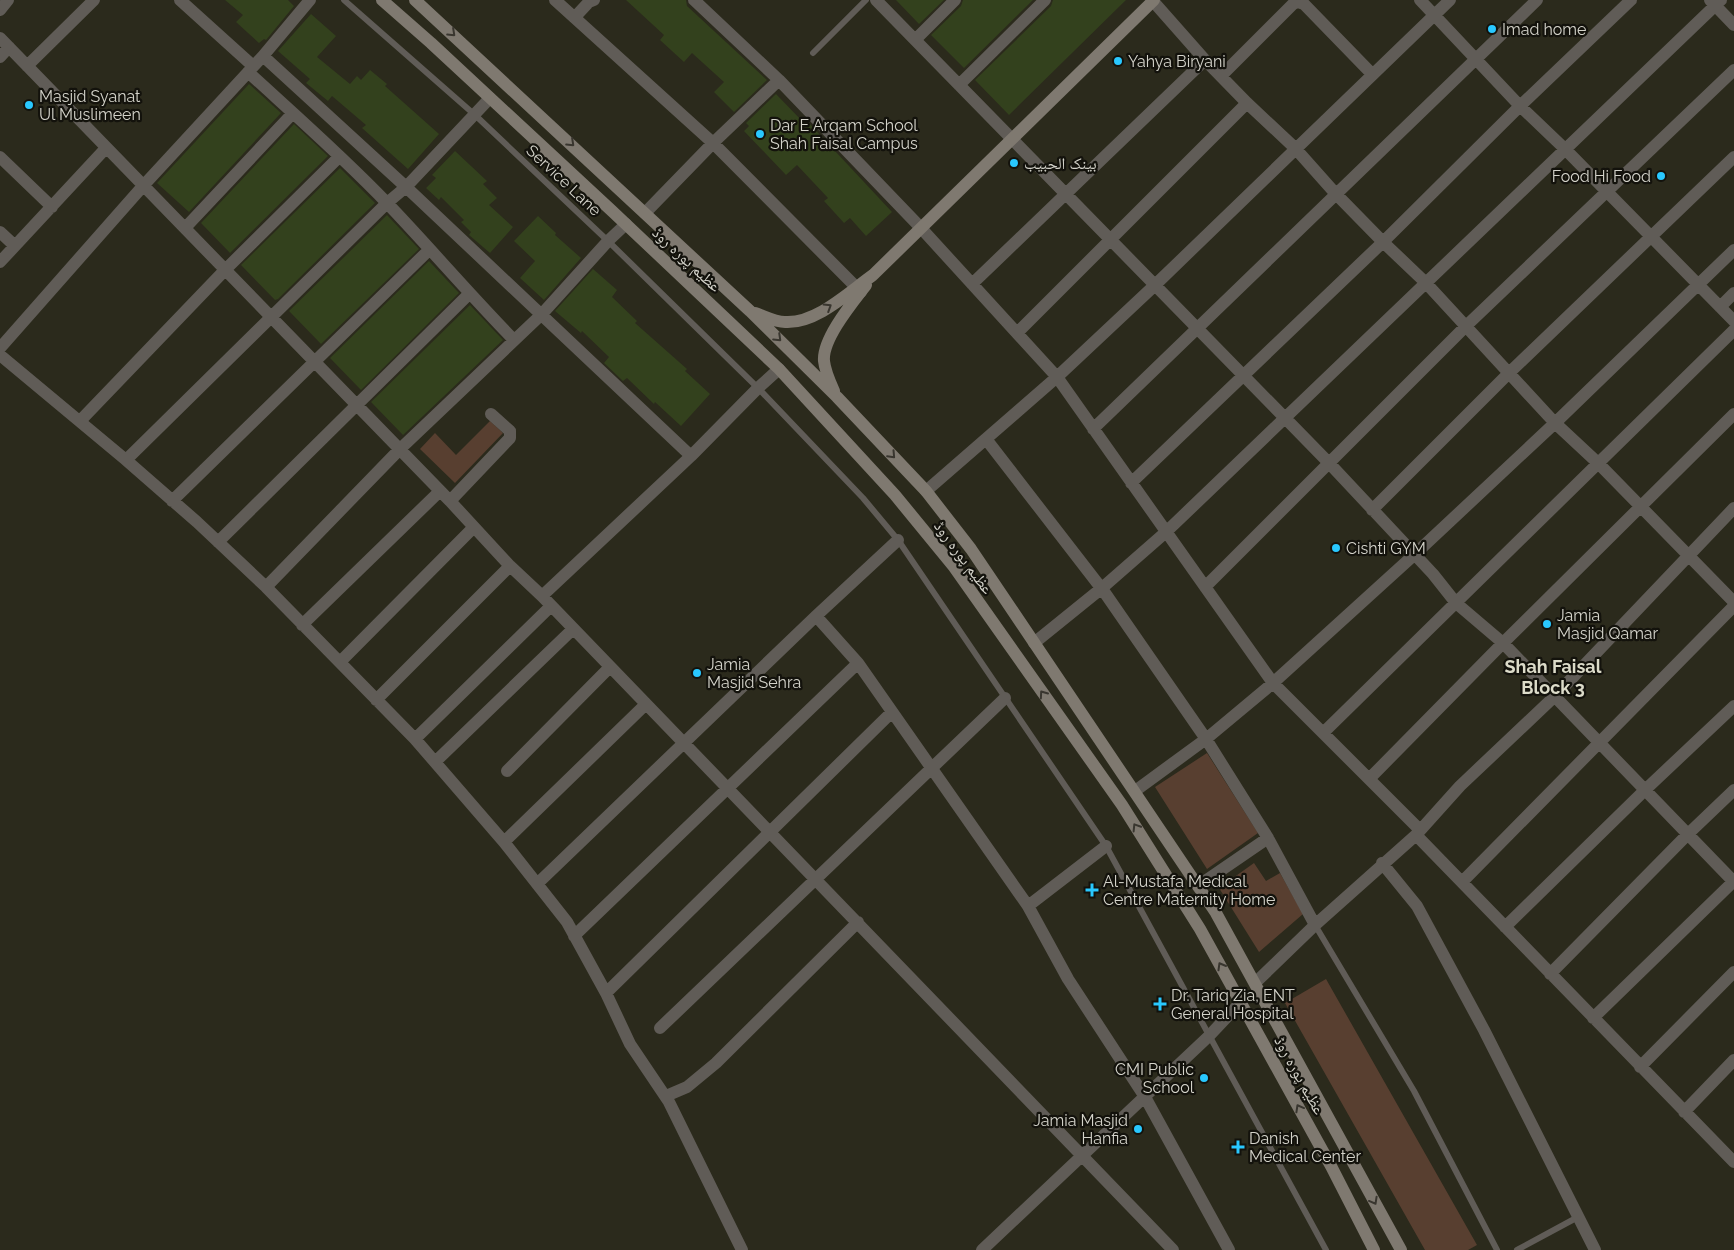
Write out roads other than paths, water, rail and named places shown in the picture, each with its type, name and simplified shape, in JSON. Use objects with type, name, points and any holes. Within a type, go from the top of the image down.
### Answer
[{"type":"main road","name":"عظیم پورہ روڈ","points":[[382,0],[626,224],[779,369],[895,495],[954,567],[1122,805],[1200,929],[1331,1166],[1374,1250]]},
{"type":"main road","name":"عظیم پورہ روڈ","points":[[415,0],[750,311],[837,397],[926,491],[971,549],[1216,912],[1401,1250]]},
{"type":"main road","points":[[837,397],[824,360],[826,346],[859,289],[1153,0]]},
{"type":"main road","points":[[612,211],[627,196]]},
{"type":"main road","points":[[750,311],[783,322],[802,322],[859,289]]},
{"type":"main road","points":[[1331,1166],[1351,1158]]},
{"type":"street","points":[[0,10],[8,0]]},
{"type":"street","points":[[27,66],[94,0]]},
{"type":"street","points":[[180,0],[387,203],[514,340]]},
{"type":"street","points":[[0,348],[263,56],[310,0]]},
{"type":"street","points":[[555,0],[713,143],[859,289]]},
{"type":"street","points":[[574,17],[589,2],[594,0]]},
{"type":"street","points":[[694,0],[779,80],[921,228],[1057,377],[1273,683],[1369,779],[1462,882],[1550,974],[1684,1112],[1733,1159]]},
{"type":"street","points":[[876,0],[1329,464],[1415,554],[1456,603],[1503,643],[1734,881],[1593,1018]]},
{"type":"street","points":[[915,40],[955,0]]},
{"type":"street","points":[[959,85],[1045,0]]},
{"type":"street","points":[[1153,0],[1205,60],[1246,103],[1295,148],[1382,242],[1426,283],[1555,422],[1732,598],[1599,743],[1462,882]]},
{"type":"street","points":[[1420,0],[1477,58],[1520,106],[1565,149],[1734,322]]},
{"type":"street","points":[[926,491],[1057,377],[1450,0]]},
{"type":"street","points":[[1093,428],[1537,0]]},
{"type":"street","points":[[1131,482],[1631,0]]},
{"type":"street","points":[[1221,76],[1293,4],[1298,2],[1304,4],[1372,74]]},
{"type":"street","points":[[1034,643],[1102,588],[1166,532],[1565,149],[1715,2],[1734,25]]},
{"type":"street","points":[[4,42],[450,501],[510,566],[542,596],[726,788],[858,922],[1173,1250]]},
{"type":"street","points":[[0,57],[4,42]]},
{"type":"street","points":[[263,56],[542,314],[691,456]]},
{"type":"street","points":[[972,284],[1205,60]]},
{"type":"street","points":[[1205,587],[1465,327],[1734,70]]},
{"type":"street","points":[[645,212],[779,80]]},
{"type":"street","points":[[126,460],[270,316],[406,187],[490,98]]},
{"type":"street","points":[[1017,333],[1246,103]]},
{"type":"street","points":[[184,228],[294,113]]},
{"type":"street","points":[[0,262],[106,148]]},
{"type":"street","points":[[80,420],[225,270],[339,156]]},
{"type":"street","points":[[0,157],[52,207]]},
{"type":"street","points":[[1372,510],[1510,372],[1734,157]]},
{"type":"street","points":[[266,587],[399,450],[542,314],[608,241],[626,224]]},
{"type":"street","points":[[0,232],[15,246]]},
{"type":"street","points":[[172,500],[429,250]]},
{"type":"street","points":[[1135,791],[1206,738],[1273,683],[1415,554],[1734,250]]},
{"type":"street","points":[[1720,307],[1734,293]]},
{"type":"street","points":[[218,542],[470,294]]},
{"type":"street","points":[[1323,733],[1734,330]]},
{"type":"street","points":[[0,355],[80,420],[172,500],[266,587],[415,739],[504,842],[567,922],[606,993],[630,1044],[666,1096],[742,1250]]},
{"type":"street","points":[[542,596],[691,456],[779,369]]},
{"type":"street","points":[[450,501],[510,438],[510,431],[491,414]]},
{"type":"street","points":[[1369,779],[1734,414]]},
{"type":"street","points":[[986,439],[1102,588],[1206,738],[1268,838],[1315,925]]},
{"type":"street","points":[[302,624],[440,491]]},
{"type":"street","points":[[1255,983],[1315,925],[1418,832],[1460,786],[1554,697],[1734,508]]},
{"type":"street","points":[[340,662],[474,527]]},
{"type":"street","points":[[537,884],[816,616],[898,540]]},
{"type":"street","points":[[376,700],[510,566]]},
{"type":"street","points":[[415,739],[551,606]]},
{"type":"street","points":[[816,616],[858,663],[1028,906],[1068,979],[1145,1097],[1229,1250]]},
{"type":"street","points":[[435,762],[573,629]]},
{"type":"street","points":[[574,936],[858,663]]},
{"type":"street","points":[[507,771],[610,667]]},
{"type":"street","points":[[660,1028],[1006,698]]},
{"type":"street","points":[[504,842],[646,704]]},
{"type":"street","points":[[1505,927],[1734,706]]},
{"type":"street","points":[[606,993],[892,712]]},
{"type":"street","points":[[1550,974],[1734,790]]},
{"type":"street","points":[[1198,886],[1268,838]]},
{"type":"street","points":[[1028,906],[1106,846]]},
{"type":"street","points":[[1382,863],[1417,906],[1484,1030],[1595,1250]]},
{"type":"street","points":[[666,1096],[687,1087],[716,1063],[858,922]]},
{"type":"street","points":[[1640,1067],[1734,972]]},
{"type":"street","points":[[982,1250],[1084,1156],[1209,1036],[1241,1002]]},
{"type":"street","points":[[1684,1112],[1734,1060]]},
{"type":"lane","name":"Service Lane","points":[[344,0],[475,115],[608,241],[758,388],[864,498],[898,540],[1106,846],[1326,1250]]},
{"type":"lane","points":[[813,53],[866,0]]},
{"type":"lane","points":[[1315,925],[1414,1091],[1497,1250]]},
{"type":"lane","points":[[1517,1250],[1578,1217]]},
{"type":"place","name":"Imad home","points":[[1492,29]]},
{"type":"place","name":"Yahya Biryani","points":[[1118,61]]},
{"type":"place","name":"Masjid Syanat Ul Muslimeen","points":[[29,105]]},
{"type":"place","name":"Dar E Arqam School Shah Faisal Campus","points":[[760,134]]},
{"type":"place","name":"بينک الحبيب","points":[[1014,163]]},
{"type":"place","name":"Food Hi Food","points":[[1661,176]]},
{"type":"place","name":"Cishti GYM","points":[[1336,548]]},
{"type":"place","name":"Jamia Masjid Qamar","points":[[1547,624]]},
{"type":"place","name":"Jamia Masjid Sehra","points":[[697,673]]},
{"type":"place","name":"Al-Mustafa Medical Centre Maternity Home","points":[[1092,890]]},
{"type":"place","name":"Dr. Tariq Zia, ENT General Hospital","points":[[1160,1004]]},
{"type":"place","name":"CMI Public School","points":[[1204,1078]]},
{"type":"place","name":"Jamia Masjid Hanfia","points":[[1138,1129]]},
{"type":"place","name":"Danish Medical Center","points":[[1238,1147]]},
{"type":"district","name":"Shah Faisal Block 3","points":[[1553,678]]}]
